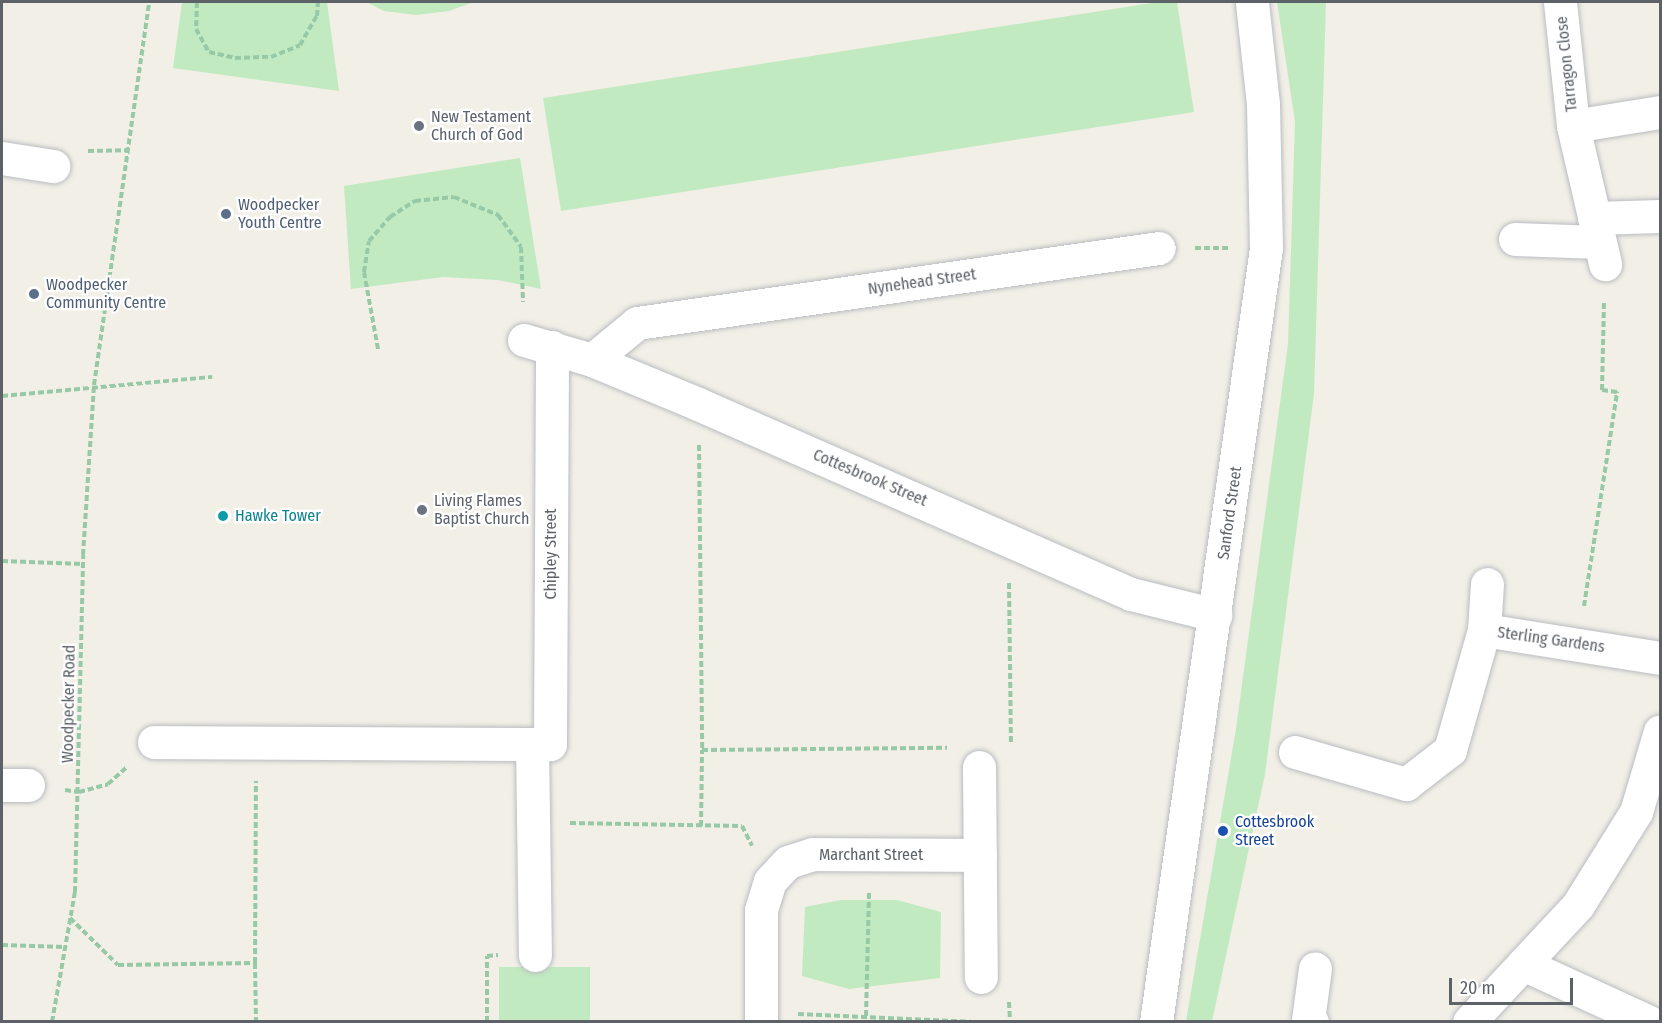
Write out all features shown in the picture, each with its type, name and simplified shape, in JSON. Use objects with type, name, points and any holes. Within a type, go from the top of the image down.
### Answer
[{"type":"street","name":"Sanford Street","points":[[1156,1022],[1266,248],[1263,104],[1252,2]]},
{"type":"street","name":"Tarragon Close","points":[[1560,2],[1573,126],[1599,241]]},
{"type":"street","name":"Tarragon Close","points":[[1573,126],[1660,112]]},
{"type":"street","points":[[2,158],[53,166]]},
{"type":"street","points":[[1515,239],[1599,241],[1660,216]]},
{"type":"street","name":"Nynehead Street","points":[[592,360],[637,323],[1159,248]]},
{"type":"street","name":"Cottesbrook Street","points":[[538,343],[592,360],[698,404],[1009,537],[1131,594],[1215,615]]},
{"type":"street","name":"Chipley Street","points":[[532,744],[550,744],[538,343]]},
{"type":"street","points":[[1485,630],[1487,584]]},
{"type":"street","name":"Sterling Gardens","points":[[1296,752],[1406,784],[1450,750],[1485,630],[1578,643],[1660,658]]},
{"type":"street","points":[[1468,1022],[1578,904],[1636,812],[1660,731]]},
{"type":"street","points":[[154,742],[532,744],[535,955]]},
{"type":"street","points":[[978,754],[981,977]]},
{"type":"street","name":"Marchant Street","points":[[761,1017],[761,910],[770,881],[788,862],[801,856],[980,855]]},
{"type":"street","points":[[1523,964],[1649,1022]]},
{"type":"street","points":[[1309,1021],[1315,968]]},
{"type":"path","name":"Woodpecker Road","points":[[52,1022],[75,892],[83,564],[94,385],[149,2]]},
{"type":"path","points":[[197,2],[196,29],[208,52],[235,58],[270,57],[300,45],[317,16],[318,2]]},
{"type":"path","points":[[378,350],[364,272],[369,241],[390,217],[415,201],[454,196],[498,215],[521,247],[538,343]]},
{"type":"path","points":[[1578,643],[1617,392],[1602,390],[1599,241]]},
{"type":"path","points":[[1159,248],[1266,248]]},
{"type":"path","points":[[2,396],[94,385],[212,377]]},
{"type":"path","points":[[698,404],[701,826]]},
{"type":"path","points":[[702,750],[978,754],[1011,747],[1009,537]]},
{"type":"path","points":[[2,561],[83,564]]},
{"type":"path","points":[[79,792],[108,784],[154,742]]},
{"type":"path","points":[[256,743],[256,1022]]},
{"type":"path","points":[[533,823],[742,826],[770,881]]},
{"type":"path","points":[[866,1016],[869,854]]},
{"type":"path","points":[[70,918],[118,965],[255,963]]},
{"type":"path","points":[[2,945],[64,947]]},
{"type":"path","points":[[487,1022],[487,956],[535,955]]},
{"type":"path","points":[[761,1017],[866,1016],[971,1022]]},
{"type":"green space","points":[[182,2],[327,2],[339,91],[173,68]]},
{"type":"green space","points":[[366,2],[474,2],[449,11],[416,15],[384,11]]},
{"type":"green space","points":[[1158,2],[1177,2],[1194,112],[561,211],[543,98]]},
{"type":"green space","points":[[1277,2],[1326,2],[1314,394],[1265,774],[1212,1021],[1186,1021],[1236,729],[1288,344],[1295,122]]},
{"type":"green space","points":[[520,158],[541,289],[498,280],[443,277],[351,289],[344,186]]},
{"type":"green space","points":[[841,900],[897,900],[941,912],[940,978],[849,989],[802,976],[805,907]]},
{"type":"green space","points":[[499,967],[590,967],[590,1021],[499,1021]]},
{"type":"place","name":"New Testament Church of God","points":[[419,126]]},
{"type":"place","name":"Woodpecker Youth Centre","points":[[226,214]]},
{"type":"place","name":"Woodpecker Community Centre","points":[[34,294]]},
{"type":"place","name":"Living Flames Baptist Church","points":[[422,510]]},
{"type":"place","name":"Hawke Tower","points":[[223,516]]},
{"type":"place","name":"Cottesbrook Street","points":[[1223,831]]}]
